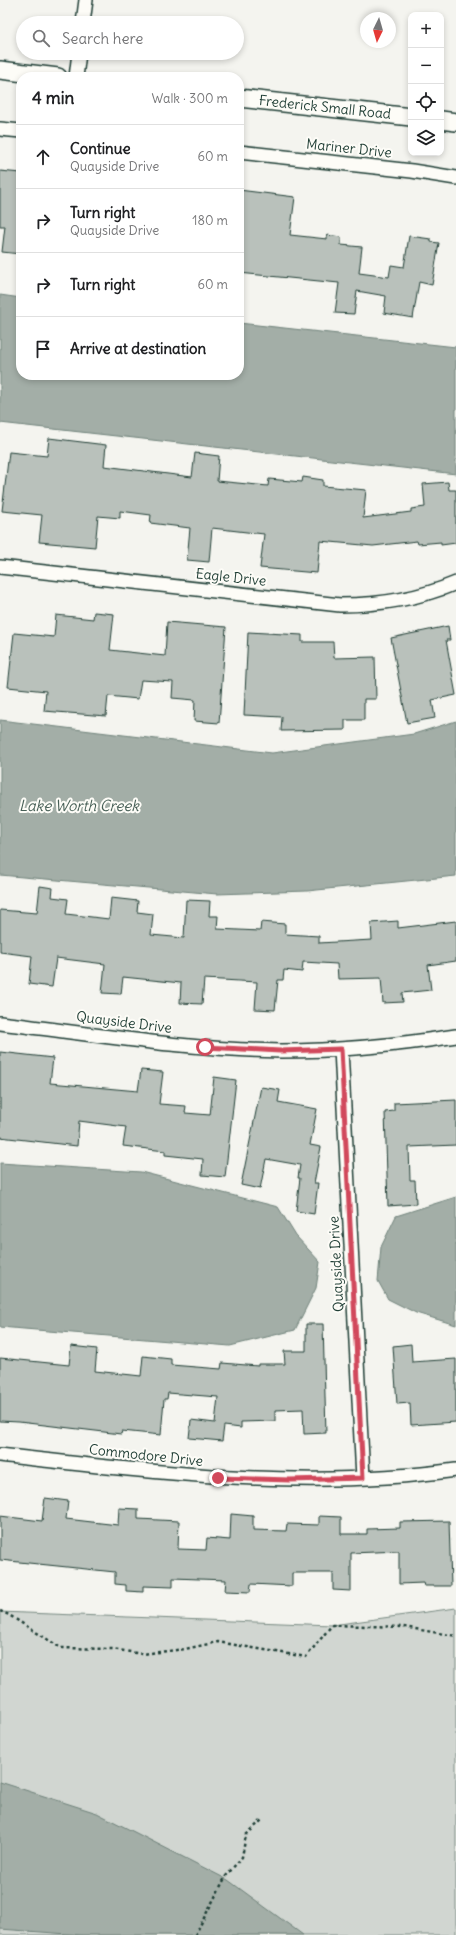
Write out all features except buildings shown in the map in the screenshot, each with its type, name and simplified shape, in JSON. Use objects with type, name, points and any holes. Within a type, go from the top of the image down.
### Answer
[{"type":"street","points":[[84,16],[86,0]]},
{"type":"street","points":[[77,72],[78,60]]},
{"type":"street","points":[[0,70],[17,72]]},
{"type":"street","name":"Frederick Small Road","points":[[244,99],[408,117]]},
{"type":"street","points":[[444,120],[456,122]]},
{"type":"street","points":[[0,129],[16,131]]},
{"type":"street","name":"Mariner Drive","points":[[244,153],[412,171],[456,178]]},
{"type":"street","name":"Eagle Drive","points":[[0,567],[340,605],[363,605],[409,599],[456,583]]},
{"type":"street","name":"Quayside Drive","points":[[0,1023],[205,1047],[280,1051],[341,1049],[401,1044],[456,1036]]},
{"type":"street","name":"Quayside Drive","points":[[341,1049],[363,1478]]},
{"type":"street","name":"Commodore Drive","points":[[0,1455],[145,1472],[218,1478],[290,1480],[363,1478],[456,1470]]},
{"type":"path","points":[[0,1611],[9,1615],[61,1648],[113,1649],[142,1654],[185,1649],[218,1642],[306,1657],[332,1625],[403,1627],[456,1636]]},
{"type":"path","points":[[195,1935],[226,1876],[242,1858],[246,1835],[262,1820]]},
{"type":"shaded area","points":[[456,1608],[456,1935],[0,1935],[0,1612],[332,1625]]},
{"type":"water","points":[[0,295],[16,297],[16,380],[244,380],[244,324],[456,347],[456,474],[0,423]]},
{"type":"water","name":"Lake Worth Creek","points":[[0,720],[272,753],[414,734],[456,721],[456,876],[307,891],[217,894],[0,875]]},
{"type":"water","points":[[0,1163],[141,1172],[278,1207],[296,1236],[320,1262],[316,1288],[295,1330],[230,1346],[0,1327]]},
{"type":"water","points":[[456,1197],[456,1325],[416,1313],[388,1299],[378,1281],[381,1247],[396,1216]]},
{"type":"water","points":[[0,1782],[97,1813],[228,1880],[303,1935],[82,1935],[0,1929]]},
{"type":"route","points":[[205,1047],[280,1051],[341,1049],[363,1478],[290,1480],[218,1478]]}]
